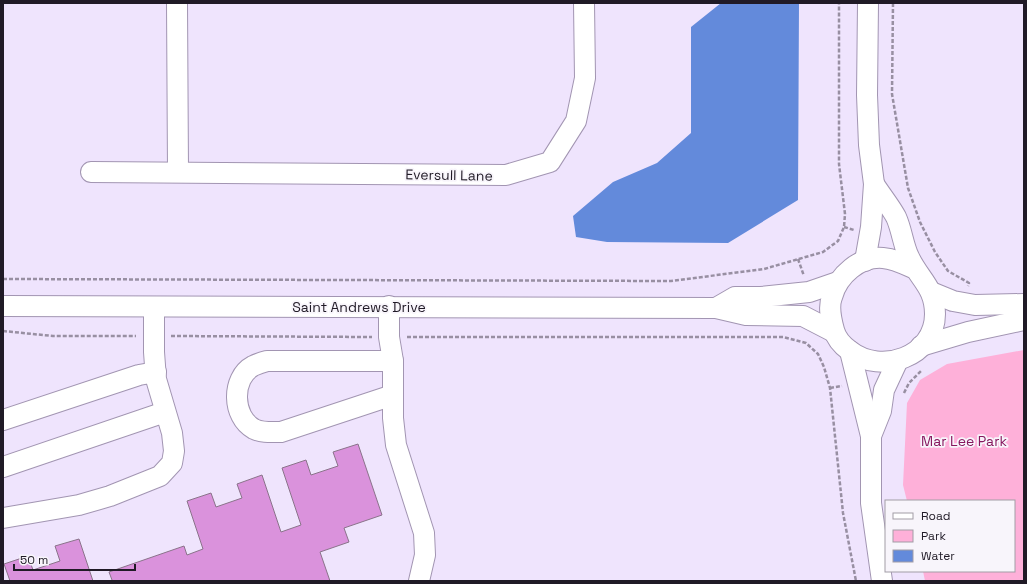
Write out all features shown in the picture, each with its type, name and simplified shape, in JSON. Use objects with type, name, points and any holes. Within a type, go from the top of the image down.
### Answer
[{"type":"street","points":[[177,3],[178,172]]},
{"type":"street","name":"Eversull Lane","points":[[91,172],[506,175],[550,162],[576,121],[585,78],[584,3]]},
{"type":"street","points":[[865,261],[871,228],[874,184],[869,145],[868,3]]},
{"type":"street","points":[[874,184],[896,217],[904,248],[914,269],[926,282],[931,292],[935,315],[931,332],[921,346],[908,357],[891,362],[874,362],[857,357],[844,346],[834,332],[830,315],[831,298],[838,282],[850,269],[865,261],[882,258],[899,261],[914,269]]},
{"type":"street","points":[[716,308],[735,297],[762,297],[809,292],[838,282]]},
{"type":"street","points":[[931,292],[953,301],[975,305],[1024,304]]},
{"type":"street","name":"Saint Andrews Drive","points":[[3,306],[716,308],[746,315],[803,316],[834,332]]},
{"type":"street","points":[[389,306],[389,337],[393,361],[393,418],[396,446],[424,533],[425,555],[419,581]]},
{"type":"street","points":[[3,518],[79,505],[110,496],[160,476],[172,463],[174,450],[156,372],[154,307]]},
{"type":"street","points":[[921,346],[968,332],[1024,320]]},
{"type":"street","points":[[850,351],[871,436],[871,503],[882,581]]},
{"type":"street","points":[[871,436],[881,411],[884,390],[898,360]]},
{"type":"street","points":[[393,361],[267,361],[252,366],[245,374],[237,390],[236,404],[241,418],[255,430],[281,432],[393,395]]},
{"type":"street","points":[[3,420],[139,375],[156,372]]},
{"type":"street","points":[[3,467],[165,412]]},
{"type":"path","points":[[3,279],[671,281],[764,269],[823,252],[838,241],[844,228],[845,214],[838,164],[839,3]]},
{"type":"path","points":[[893,3],[892,94],[908,188],[920,222],[935,252],[948,271],[969,283]]},
{"type":"path","points":[[3,331],[53,336],[783,337],[806,343],[818,354],[830,388],[843,513],[856,581]]},
{"type":"green space","name":"Mar Lee Park","points":[[1024,350],[1024,581],[925,581],[923,572],[1015,572],[1015,500],[907,500],[903,485],[907,403],[920,380],[947,364]]},
{"type":"water","points":[[721,3],[799,3],[798,200],[728,243],[607,242],[576,237],[573,216],[613,182],[657,163],[691,133],[691,27]]},
{"type":"building","points":[[358,444],[382,515],[344,528],[349,542],[320,552],[330,581],[111,581],[109,572],[184,546],[187,555],[203,549],[187,501],[211,493],[216,507],[242,498],[237,484],[262,475],[281,532],[301,525],[282,468],[306,460],[311,475],[338,466],[333,452]]},
{"type":"building","points":[[79,539],[93,581],[10,581],[4,564],[28,556],[33,570],[60,561],[55,546]]}]
